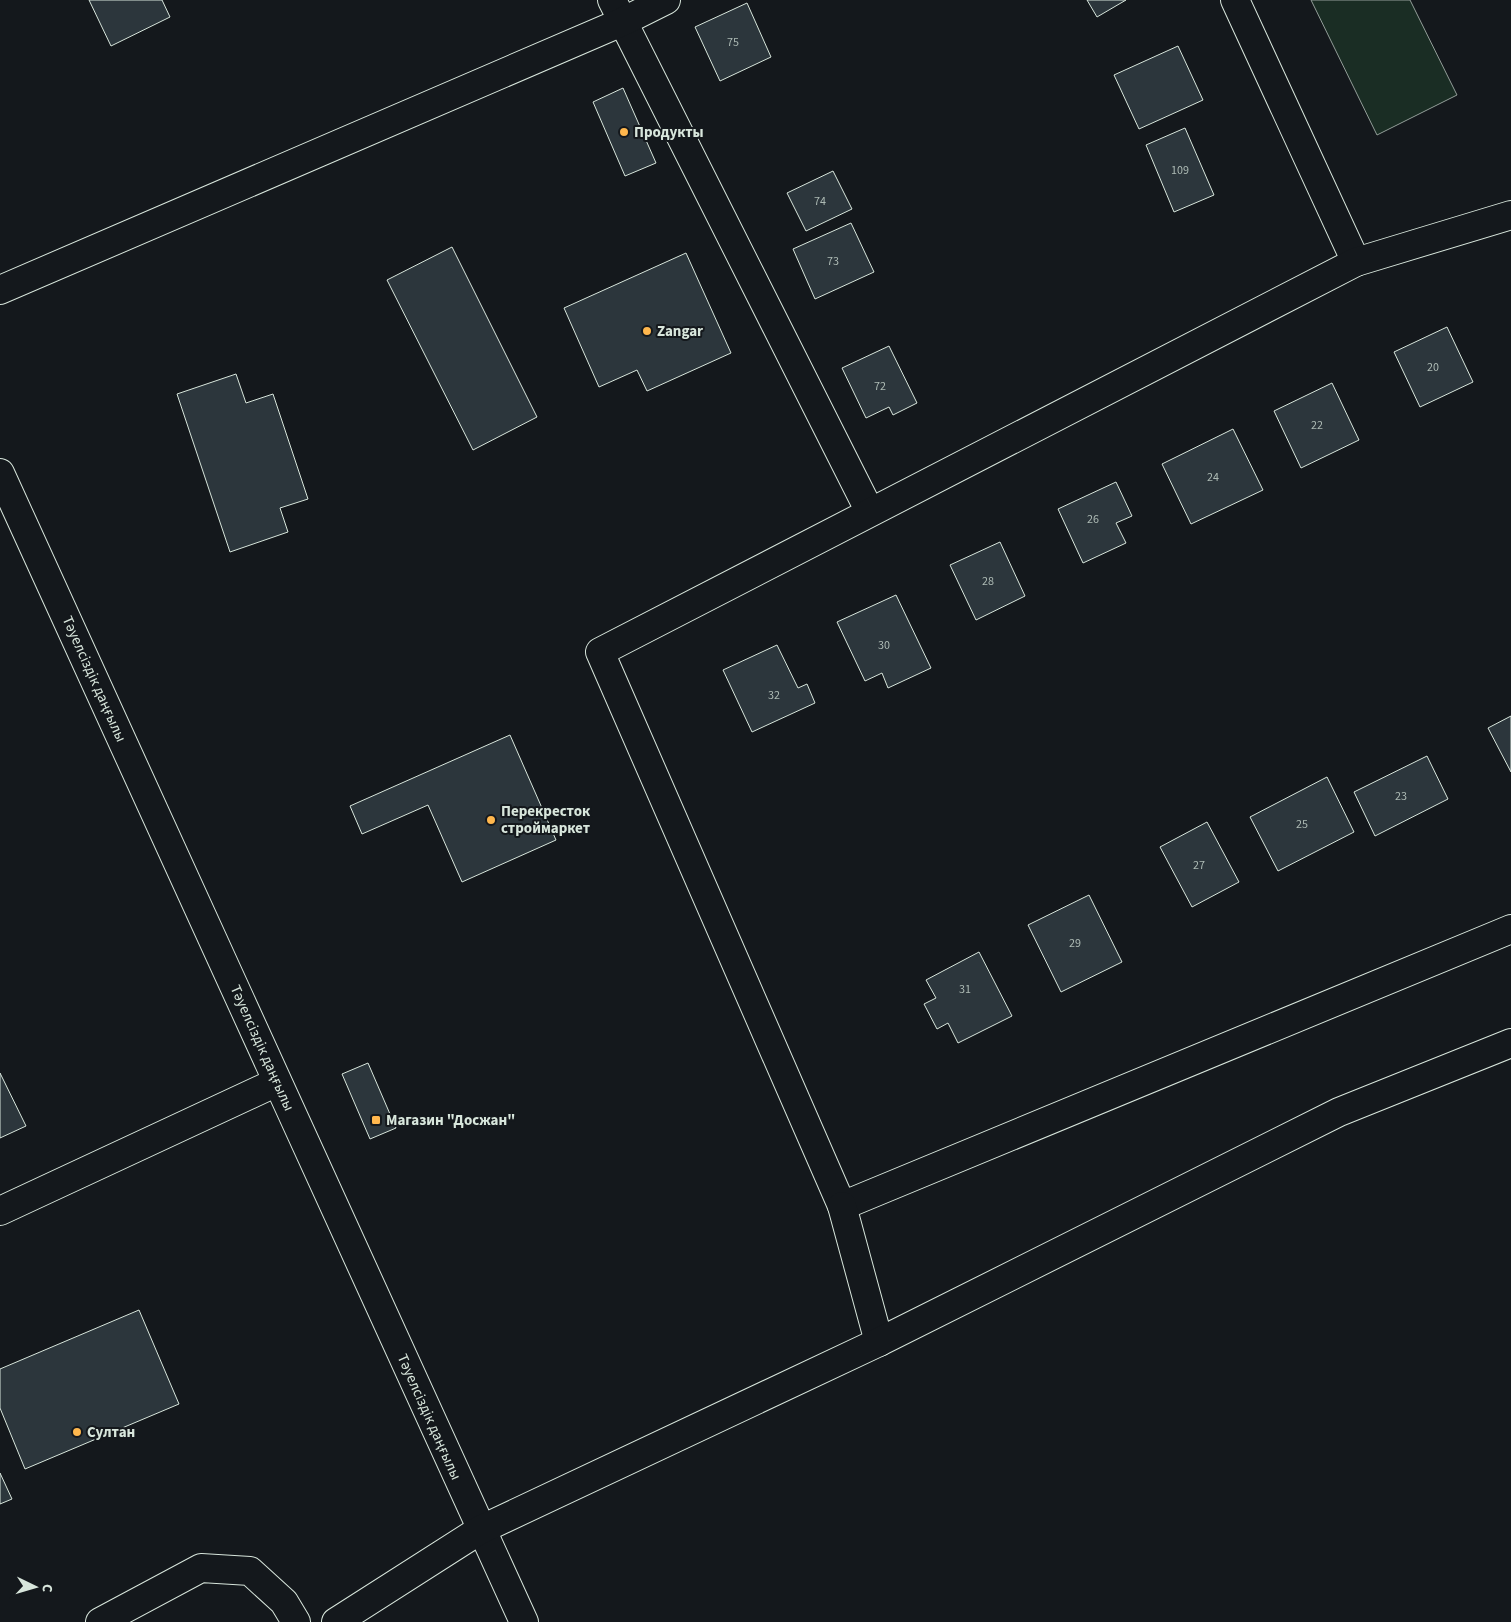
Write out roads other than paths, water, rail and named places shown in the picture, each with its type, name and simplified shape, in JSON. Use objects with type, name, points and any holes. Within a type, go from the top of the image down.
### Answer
[{"type":"street","points":[[0,290],[617,11],[666,0]]},
{"type":"street","points":[[1235,0],[1356,262]]},
{"type":"street","points":[[617,11],[870,512]]},
{"type":"street","points":[[879,1342],[842,1206],[600,652],[1356,262],[1511,215]]},
{"type":"street","name":"Тәуелсіздік даңғылы","points":[[0,474],[480,1530],[524,1622]]},
{"type":"street","points":[[842,1206],[1511,929]]},
{"type":"street","points":[[336,1622],[480,1530],[879,1342],[1339,1112],[1511,1043]]},
{"type":"street","points":[[0,1211],[277,1082]]},
{"type":"street","points":[[100,1622],[201,1568],[250,1571],[284,1602],[296,1622]]},
{"type":"place","name":"Продукты","points":[[624,132]]},
{"type":"place","name":"Zangar","points":[[647,331]]},
{"type":"place","name":"Перекресток строймаркет","points":[[491,820]]},
{"type":"place","name":"Магазин \"Досжан\"","points":[[376,1120]]},
{"type":"place","name":"Султан","points":[[77,1432]]}]
